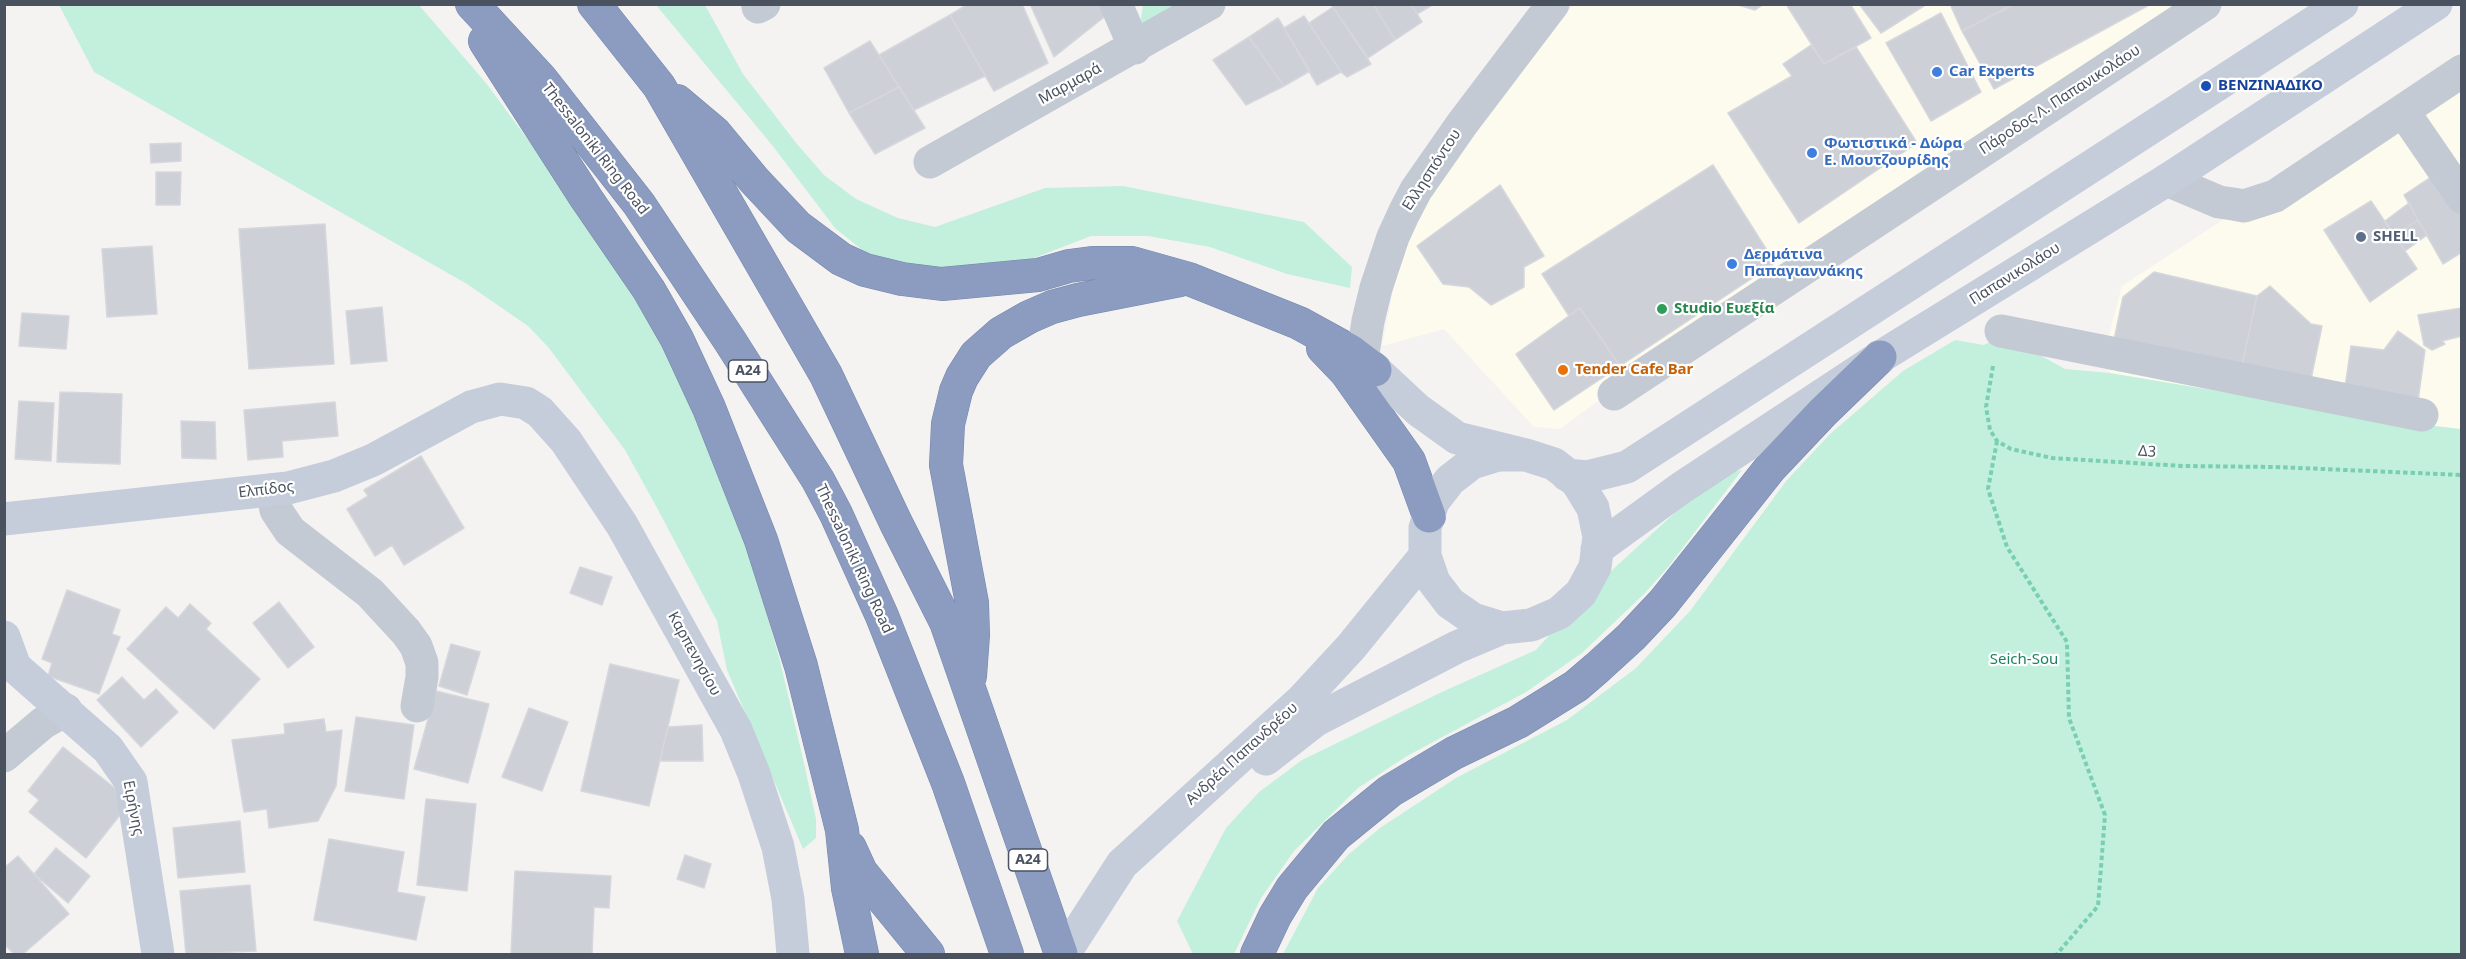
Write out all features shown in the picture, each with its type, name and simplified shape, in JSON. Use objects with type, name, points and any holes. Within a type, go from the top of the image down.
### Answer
[{"type":"highway","points":[[464,4],[586,198],[649,290],[677,339],[709,408],[761,540],[801,666],[842,830],[848,888],[862,954]]},
{"type":"highway","name":"Thessaloniki Ring Road","points":[[471,4],[548,88],[639,204],[730,341],[818,480],[836,514],[882,616],[948,783],[1007,954]]},
{"type":"highway","name":"Α24","points":[[594,4],[659,86],[826,375],[946,622],[1062,954]]},
{"type":"highway","points":[[659,86],[715,133],[753,180],[798,227],[841,259],[865,270],[902,279],[942,284],[1038,275],[1069,266],[1092,263],[1132,264],[1189,279],[1299,323],[1350,351],[1369,365]]},
{"type":"highway","points":[[969,687],[974,635],[972,603],[946,465],[948,424],[962,377],[976,355],[1001,333],[1029,316],[1078,300],[1189,279]]},
{"type":"highway","points":[[1299,323],[1346,372],[1409,461],[1429,516]]},
{"type":"highway","points":[[1257,954],[1275,916],[1292,888],[1336,835],[1390,790],[1454,753],[1518,722],[1575,686],[1597,668],[1663,603],[1771,467],[1880,357]]},
{"type":"highway","points":[[842,830],[861,872],[928,954]]},
{"type":"main road","points":[[1567,475],[1587,477],[1627,467],[2342,4]]},
{"type":"main road","name":"Παπανικολάου","points":[[1597,549],[1681,488],[1880,357],[2167,180],[2436,4]]},
{"type":"main road","points":[[1369,365],[1418,410],[1456,438],[1526,455],[1554,464],[1577,482],[1593,508],[1599,537],[1595,567],[1581,593],[1559,614],[1532,625],[1502,628],[1473,619],[1450,603],[1434,582],[1425,556],[1425,528],[1433,502],[1450,480],[1472,463],[1498,455],[1526,455]]},
{"type":"main road","name":"Ελπίδος","points":[[4,519],[288,488],[334,476],[373,460],[471,407],[485,402],[511,399]]},
{"type":"main road","name":"Καρπενησίου","points":[[511,399],[526,403],[540,412],[566,441],[622,525],[736,730],[754,774],[778,848],[788,898],[793,954]]},
{"type":"main road","name":"Ανδρέα Παπανδρέου","points":[[1062,954],[1122,864],[1302,700],[1351,647],[1425,556]]},
{"type":"main road","name":"Ανδρέα Παπανδρέου","points":[[1087,954],[1132,884],[1250,771],[1316,720],[1457,647],[1502,628]]},
{"type":"main road","name":"Ειρήνης","points":[[4,637],[15,666],[108,748],[130,782],[158,954]]},
{"type":"street","points":[[1116,4],[1135,48]]},
{"type":"street","name":"Μαρμαρά","points":[[930,162],[1135,48],[1209,4]]},
{"type":"street","name":"Ελλησπόντου","points":[[1369,365],[1368,321],[1381,270],[1392,237],[1404,213],[1416,190],[1449,143],[1553,4]]},
{"type":"street","name":"Πάροδος Λ. Παπανικολάου","points":[[1614,394],[2205,4]]},
{"type":"street","points":[[2167,180],[2219,202],[2244,206],[2259,202],[2288,189],[2462,71]]},
{"type":"street","points":[[2403,111],[2462,197]]},
{"type":"street","points":[[2001,331],[2422,416]]},
{"type":"street","points":[[272,490],[276,510],[290,531],[370,593],[416,646],[422,663],[417,706]]},
{"type":"street","points":[[4,756],[43,723],[66,710]]},
{"type":"path","points":[[2001,331],[1986,407],[1990,430],[1997,441],[1988,489],[2007,547],[2067,642],[2069,718],[2105,815],[2097,906],[2057,954]]},
{"type":"path","name":"Δ3","points":[[1997,441],[2011,449],[2052,458],[2182,466],[2276,467],[2462,475]]},
{"type":"shaded area","points":[[1573,5],[2200,5],[1610,392],[1560,429],[1534,427],[1444,329],[1382,346],[1406,225]]},
{"type":"shaded area","points":[[2461,64],[2461,429],[2408,423],[2110,373],[2106,346],[2122,286]]},
{"type":"green space","points":[[59,5],[419,5],[486,83],[574,202],[665,348],[726,480],[757,578],[780,661],[804,763],[816,819],[816,838],[803,849],[727,670],[717,621],[656,506],[625,450],[549,348],[528,326],[467,284],[94,72]]},
{"type":"green space","points":[[656,5],[705,5],[743,74],[824,175],[856,199],[898,218],[935,227],[1045,188],[1123,186],[1304,222],[1352,267],[1350,288],[1287,274],[1210,247],[1148,236],[1091,236],[1029,260],[931,270],[867,254],[835,228],[772,145]]},
{"type":"green space","points":[[1143,5],[1196,5],[1139,31]]},
{"type":"green space","name":"Seich-Sou","points":[[1997,338],[2036,353],[2065,369],[2110,373],[2408,423],[2461,429],[2461,954],[1283,954],[1318,888],[1349,854],[1380,828],[1456,778],[1567,720],[1636,668],[1690,611],[1787,480],[1830,434],[1903,371],[1955,340],[1984,345]]},
{"type":"green space","points":[[1742,470],[1669,566],[1645,593],[1582,653],[1526,692],[1407,756],[1358,788],[1294,851],[1261,898],[1234,954],[1193,954],[1177,921],[1226,828],[1259,792],[1302,760],[1444,691],[1536,650],[1588,592],[1701,489],[1733,472]]},
{"type":"building","points":[[968,4],[1022,4],[1048,63],[994,91],[950,15]]},
{"type":"building","points":[[1030,4],[1104,4],[1108,14],[1054,57]]},
{"type":"building","points":[[1331,4],[1373,4],[1395,40],[1368,58]]},
{"type":"building","points":[[1373,4],[1411,4],[1422,22],[1395,40]]},
{"type":"building","points":[[1411,4],[1434,4],[1417,14]]},
{"type":"building","points":[[1735,4],[1764,4],[1755,10]]},
{"type":"building","points":[[1786,4],[1850,4],[1871,38],[1824,64]]},
{"type":"building","points":[[1859,4],[1927,4],[1881,33]]},
{"type":"building","points":[[1950,4],[2014,4],[1962,31]]},
{"type":"building","points":[[2015,4],[2151,4],[1994,89],[1962,31]]},
{"type":"building","points":[[1333,7],[1371,64],[1347,77],[1341,72],[1309,23]]},
{"type":"building","points":[[1941,13],[1981,92],[1931,121],[1886,43]]},
{"type":"building","points":[[950,15],[985,76],[914,110],[879,55]]},
{"type":"building","points":[[1304,16],[1341,72],[1317,85],[1284,28]]},
{"type":"building","points":[[1278,18],[1310,71],[1284,86],[1249,37]]},
{"type":"building","points":[[1249,37],[1284,86],[1246,105],[1213,60]]},
{"type":"building","points":[[870,41],[899,87],[849,113],[824,68]]},
{"type":"building","points":[[1811,45],[1824,64],[1856,47],[1917,143],[1799,223],[1728,113],[1792,76],[1783,64]]},
{"type":"building","points":[[899,87],[925,128],[875,154],[849,113]]},
{"type":"building","points":[[181,143],[181,161],[151,163],[150,144]]},
{"type":"building","points":[[1713,165],[1775,263],[1620,366],[1580,308],[1569,316],[1542,274]]},
{"type":"building","points":[[156,172],[181,172],[180,205],[156,205]]},
{"type":"building","points":[[2434,175],[2462,216],[2462,252],[2443,264],[2404,195]]},
{"type":"building","points":[[1500,185],[1544,256],[1524,267],[1524,287],[1491,305],[1469,287],[1443,284],[1417,246]]},
{"type":"building","points":[[2371,201],[2417,269],[2370,302],[2324,230]]},
{"type":"building","points":[[2409,203],[2418,220],[2395,236],[2385,221]]},
{"type":"building","points":[[2418,220],[2427,235],[2405,251],[2395,236]]},
{"type":"building","points":[[325,224],[334,364],[249,369],[239,229]]},
{"type":"building","points":[[152,246],[157,314],[107,317],[102,249]]},
{"type":"building","points":[[2154,272],[2257,296],[2242,365],[2114,340],[2123,297]]},
{"type":"building","points":[[2270,286],[2311,324],[2322,326],[2311,379],[2242,365],[2257,296]]},
{"type":"building","points":[[382,307],[387,361],[351,364],[346,311]]},
{"type":"building","points":[[1580,308],[1620,366],[1554,410],[1516,354]]},
{"type":"building","points":[[2462,308],[2462,336],[2442,341],[2445,344],[2432,350],[2424,345],[2418,315]]},
{"type":"building","points":[[22,313],[69,316],[66,349],[19,346]]},
{"type":"building","points":[[2398,331],[2425,350],[2418,401],[2345,387],[2351,346],[2384,350]]},
{"type":"building","points":[[60,392],[122,394],[120,464],[57,462]]},
{"type":"building","points":[[19,401],[54,403],[51,461],[15,459]]},
{"type":"building","points":[[335,402],[338,436],[282,441],[283,457],[248,460],[244,410]]},
{"type":"building","points":[[181,421],[215,422],[216,459],[182,458]]},
{"type":"building","points":[[421,456],[464,528],[404,565],[392,545],[375,556],[347,509],[368,496],[364,490]]},
{"type":"building","points":[[580,567],[612,577],[602,605],[570,593]]},
{"type":"building","points":[[67,590],[120,610],[112,634],[120,637],[99,694],[48,676],[52,663],[42,659]]},
{"type":"building","points":[[279,602],[314,647],[288,668],[253,623]]},
{"type":"building","points":[[190,604],[211,623],[206,629],[260,679],[214,729],[127,649],[166,607],[178,618]]},
{"type":"building","points":[[451,644],[480,652],[467,695],[439,686]]},
{"type":"building","points":[[610,664],[679,680],[649,806],[581,791]]},
{"type":"building","points":[[122,677],[144,700],[156,689],[178,712],[141,747],[97,700]]},
{"type":"building","points":[[436,691],[489,704],[468,783],[414,769]]},
{"type":"building","points":[[529,708],[568,722],[542,791],[502,777]]},
{"type":"building","points":[[356,717],[414,725],[404,799],[345,791]]},
{"type":"building","points":[[324,719],[326,732],[342,730],[336,786],[318,821],[269,828],[267,809],[244,812],[232,740],[285,734],[284,724]]},
{"type":"building","points":[[702,725],[703,761],[660,761],[668,727]]},
{"type":"building","points":[[63,747],[131,801],[86,858],[29,812],[39,800],[28,791]]},
{"type":"building","points":[[426,799],[476,804],[467,891],[417,885]]},
{"type":"building","points":[[240,821],[245,872],[178,878],[173,828]]},
{"type":"building","points":[[329,839],[404,852],[397,892],[425,897],[416,940],[314,920]]},
{"type":"building","points":[[56,848],[90,876],[68,903],[34,874]]},
{"type":"building","points":[[685,855],[711,864],[704,888],[677,879]]},
{"type":"building","points":[[18,856],[69,914],[23,954],[14,954],[4,944],[4,868]]},
{"type":"building","points":[[515,871],[611,876],[609,908],[594,907],[592,954],[511,954]]},
{"type":"building","points":[[250,885],[256,951],[186,954],[180,891]]},
{"type":"place","name":"Car Experts","points":[[1937,72]]},
{"type":"place","name":"ΒΕΝΖΙΝΑΔΙΚΟ","points":[[2206,86]]},
{"type":"place","name":"Φωτιστικά - Δώρα Ε. Μουτζουρίδης","points":[[1812,153]]},
{"type":"place","name":"SHELL","points":[[2361,237]]},
{"type":"place","name":"Δερμάτινα Παπαγιαννάκης","points":[[1732,264]]},
{"type":"place","name":"Studio Ευεξία","points":[[1662,309]]},
{"type":"place","name":"Tender Cafe Bar","points":[[1563,370]]}]
